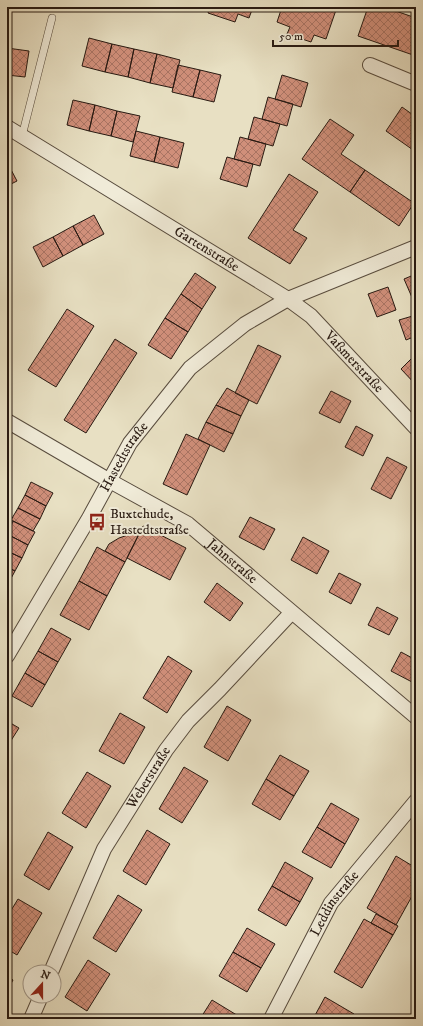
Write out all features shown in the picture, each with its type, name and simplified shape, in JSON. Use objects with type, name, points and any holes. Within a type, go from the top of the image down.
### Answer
[{"type":"street","points":[[370,65],[416,84]]},
{"type":"street","name":"Gartenstraße","points":[[7,127],[288,299]]},
{"type":"street","points":[[288,299],[416,247]]},
{"type":"street","name":"Vaßmerstraße","points":[[288,299],[311,316],[416,428]]},
{"type":"street","name":"Hastedtstraße","points":[[7,656],[89,518],[130,443],[190,368],[245,324],[288,299]]},
{"type":"street","name":"Jahnstraße","points":[[7,421],[110,481],[188,524],[416,717]]},
{"type":"street","name":"Weberstraße","points":[[54,964],[104,849],[166,750],[188,721],[292,613]]},
{"type":"street","name":"Leddinstraße","points":[[271,1019],[331,903],[416,801]]},
{"type":"street","points":[[31,1019],[37,1004]]},
{"type":"lane","points":[[22,136],[52,18]]},
{"type":"building","points":[[210,7],[253,7],[249,18],[238,14],[235,22],[208,13]]},
{"type":"building","points":[[282,7],[337,7],[326,39],[314,35],[311,42],[287,34],[290,27],[277,22]]},
{"type":"building","points":[[368,7],[384,7],[416,18],[416,56],[358,36]]},
{"type":"building","points":[[89,38],[112,44],[105,72],[82,66]]},
{"type":"building","points":[[112,44],[134,49],[128,77],[105,72]]},
{"type":"building","points":[[7,48],[29,51],[25,77],[7,75]]},
{"type":"building","points":[[134,49],[157,54],[150,83],[128,77]]},
{"type":"building","points":[[157,54],[180,60],[173,88],[150,83]]},
{"type":"building","points":[[178,65],[200,70],[193,97],[172,92]]},
{"type":"building","points":[[200,70],[221,75],[214,102],[193,97]]},
{"type":"building","points":[[282,75],[308,83],[301,107],[275,99]]},
{"type":"building","points":[[268,97],[293,104],[287,126],[262,119]]},
{"type":"building","points":[[73,100],[95,105],[89,131],[67,125]]},
{"type":"building","points":[[95,105],[117,111],[111,136],[89,131]]},
{"type":"building","points":[[402,107],[416,117],[416,152],[386,131]]},
{"type":"building","points":[[117,111],[140,116],[133,142],[111,136]]},
{"type":"building","points":[[254,117],[280,124],[273,146],[248,139]]},
{"type":"building","points":[[330,119],[354,135],[341,154],[365,170],[350,192],[302,159]]},
{"type":"building","points":[[136,131],[160,137],[154,162],[130,156]]},
{"type":"building","points":[[160,137],[184,143],[178,168],[154,162]]},
{"type":"building","points":[[240,137],[266,144],[260,166],[234,159]]},
{"type":"building","points":[[227,157],[253,164],[247,187],[220,179]]},
{"type":"building","points":[[7,162],[17,181],[7,186]]},
{"type":"building","points":[[365,170],[414,203],[399,226],[350,192]]},
{"type":"building","points":[[289,174],[318,192],[293,230],[307,238],[290,264],[248,238]]},
{"type":"building","points":[[94,215],[104,234],[83,245],[73,226]]},
{"type":"building","points":[[73,226],[83,245],[63,256],[53,237]]},
{"type":"building","points":[[53,237],[63,256],[43,267],[33,247]]},
{"type":"building","points":[[195,273],[216,287],[202,309],[181,294]]},
{"type":"building","points":[[416,274],[416,301],[414,302],[404,279]]},
{"type":"building","points":[[7,279],[11,281],[7,293]]},
{"type":"building","points":[[388,287],[396,310],[377,317],[368,294]]},
{"type":"building","points":[[181,294],[202,309],[188,332],[165,318]]},
{"type":"building","points":[[67,309],[94,326],[56,387],[28,370]]},
{"type":"building","points":[[416,315],[416,336],[406,340],[399,320]]},
{"type":"building","points":[[165,318],[188,332],[171,359],[148,345]]},
{"type":"building","points":[[115,339],[137,353],[86,433],[64,420]]},
{"type":"building","points":[[258,345],[281,356],[257,404],[235,393]]},
{"type":"building","points":[[416,354],[416,385],[401,369]]},
{"type":"building","points":[[227,388],[249,400],[241,416],[216,405]]},
{"type":"building","points":[[331,391],[351,401],[340,423],[319,413]]},
{"type":"building","points":[[216,405],[241,416],[233,434],[206,422]]},
{"type":"building","points":[[206,422],[233,434],[224,452],[198,439]]},
{"type":"building","points":[[356,426],[373,435],[363,456],[345,447]]},
{"type":"building","points":[[186,434],[210,445],[187,495],[163,484]]},
{"type":"building","points":[[387,457],[407,467],[391,499],[371,489]]},
{"type":"building","points":[[31,482],[53,493],[46,506],[25,495]]},
{"type":"building","points":[[25,495],[46,506],[40,519],[18,508]]},
{"type":"building","points":[[18,508],[40,519],[33,531],[11,520]]},
{"type":"building","points":[[250,517],[275,529],[264,550],[239,537]]},
{"type":"building","points":[[13,521],[35,532],[28,545],[7,534]]},
{"type":"building","points":[[143,526],[186,548],[170,580],[127,558]]},
{"type":"building","points":[[7,534],[28,545],[22,558],[7,551]]},
{"type":"building","points":[[131,534],[139,534],[125,562],[105,551],[109,544],[119,538]]},
{"type":"building","points":[[303,537],[329,551],[317,574],[291,560]]},
{"type":"building","points":[[97,547],[125,562],[107,596],[79,581]]},
{"type":"building","points":[[7,551],[22,558],[15,571],[7,567]]},
{"type":"building","points":[[7,567],[15,571],[8,584],[7,583]]},
{"type":"building","points":[[339,573],[361,584],[351,604],[329,592]]},
{"type":"building","points":[[79,581],[107,596],[89,630],[60,615]]},
{"type":"building","points":[[217,583],[243,603],[230,621],[204,602]]},
{"type":"building","points":[[377,607],[398,618],[389,635],[368,625]]},
{"type":"building","points":[[51,628],[71,639],[58,662],[38,651]]},
{"type":"building","points":[[38,651],[58,662],[45,685],[25,673]]},
{"type":"building","points":[[401,652],[416,660],[416,675],[412,682],[391,671]]},
{"type":"building","points":[[168,656],[192,671],[167,713],[143,698]]},
{"type":"building","points":[[25,673],[45,685],[32,707],[12,696]]},
{"type":"building","points":[[227,706],[251,720],[228,761],[204,747]]},
{"type":"building","points":[[120,713],[145,727],[124,764],[99,751]]},
{"type":"building","points":[[7,721],[19,728],[12,739],[7,736]]},
{"type":"building","points":[[7,736],[12,739],[7,748]]},
{"type":"building","points":[[280,755],[309,771],[294,796],[266,779]]},
{"type":"building","points":[[184,767],[208,781],[182,823],[159,809]]},
{"type":"building","points":[[87,772],[111,786],[86,828],[62,813]]},
{"type":"building","points":[[266,779],[294,796],[280,820],[252,804]]},
{"type":"building","points":[[331,803],[359,819],[345,844],[317,827]]},
{"type":"building","points":[[317,827],[345,844],[331,868],[302,852]]},
{"type":"building","points":[[147,830],[170,844],[146,885],[123,871]]},
{"type":"building","points":[[48,832],[73,847],[49,890],[24,875]]},
{"type":"building","points":[[396,856],[416,868],[416,889],[396,925],[367,908]]},
{"type":"building","points":[[285,862],[313,878],[300,902],[272,886]]},
{"type":"building","points":[[272,886],[300,902],[286,926],[258,910]]},
{"type":"building","points":[[118,895],[142,910],[116,952],[93,938]]},
{"type":"building","points":[[18,899],[42,913],[17,955],[7,949],[7,917]]},
{"type":"building","points":[[376,914],[398,926],[393,935],[371,923]]},
{"type":"building","points":[[364,919],[393,935],[362,988],[334,972]]},
{"type":"building","points":[[247,928],[275,944],[261,968],[233,952]]},
{"type":"building","points":[[233,952],[261,968],[247,992],[219,976]]},
{"type":"building","points":[[88,960],[110,974],[87,1011],[65,997]]},
{"type":"building","points":[[7,976],[13,980],[7,991]]},
{"type":"building","points":[[325,997],[354,1014],[351,1019],[313,1019]]},
{"type":"building","points":[[212,1000],[240,1017],[239,1019],[200,1019]]},
{"type":"place","name":"Buxtehude, Hastedtstraße","points":[[97,522]]}]
